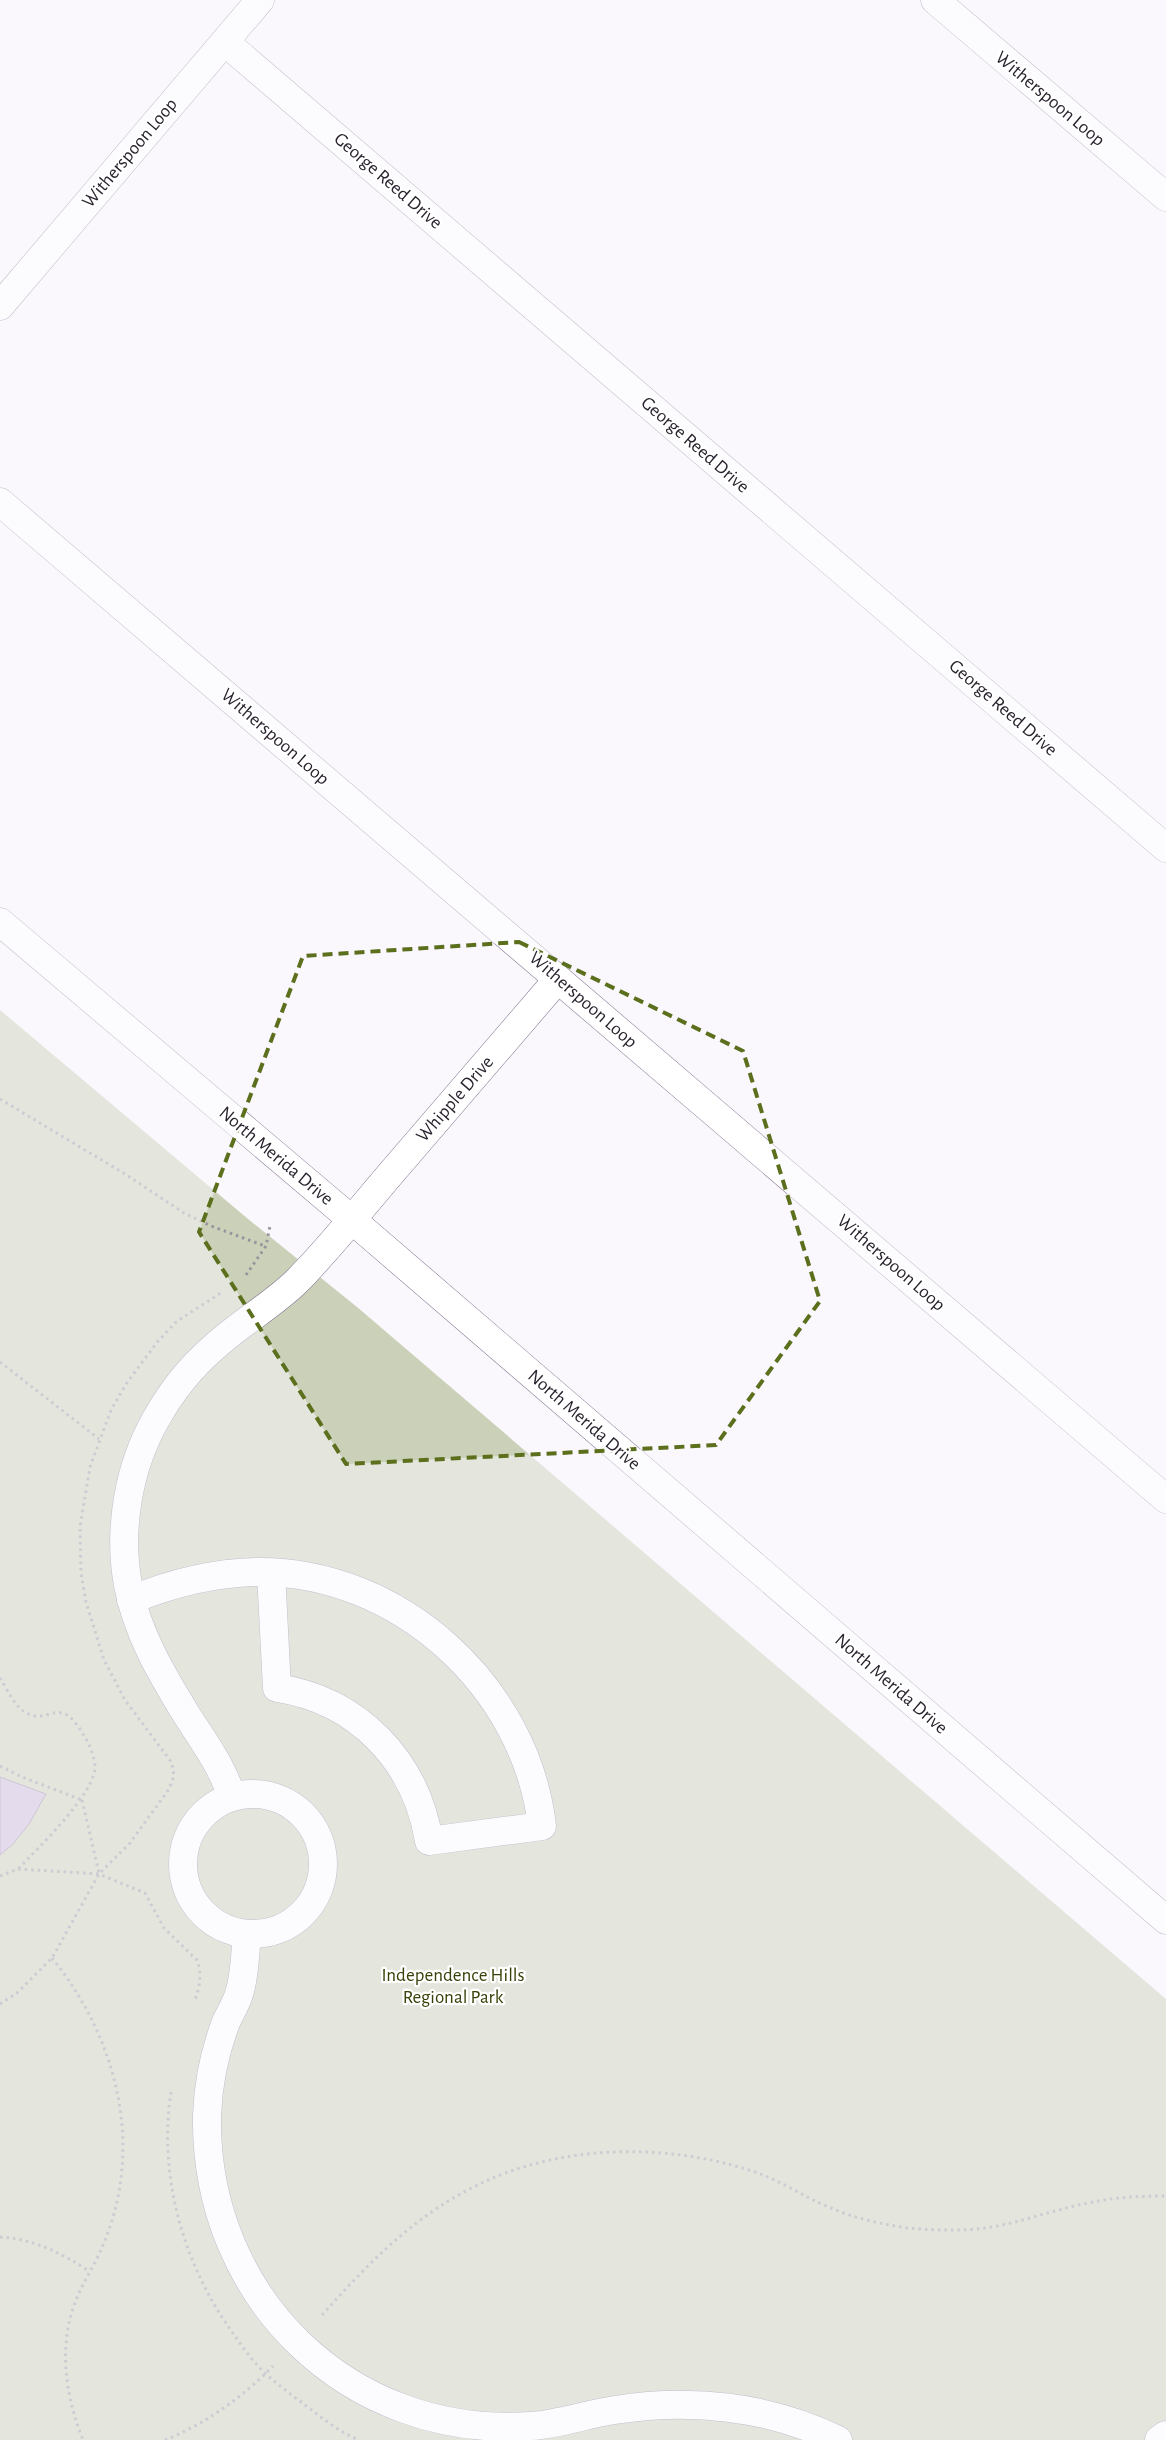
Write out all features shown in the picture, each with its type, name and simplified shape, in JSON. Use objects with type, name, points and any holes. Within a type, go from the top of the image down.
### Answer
[{"type":"street","name":"Witherspoon Loop","points":[[0,306],[260,0]]},
{"type":"street","name":"Witherspoon Loop","points":[[935,0],[1166,197]]},
{"type":"street","name":"George Reed Drive","points":[[225,42],[1166,848]]},
{"type":"street","name":"Witherspoon Loop","points":[[0,502],[1166,1499]]},
{"type":"street","name":"North Merida Drive","points":[[0,922],[351,1220],[1166,1920]]},
{"type":"street","name":"Whipple Drive","points":[[232,1798],[225,1776],[211,1750],[152,1658],[131,1600],[125,1557],[127,1505],[140,1454],[156,1418],[170,1396],[195,1365],[214,1347],[295,1282],[351,1220],[558,979]]},
{"type":"street","points":[[131,1600],[163,1587],[199,1578],[230,1574],[271,1573],[315,1579],[369,1596],[418,1623],[462,1660],[481,1680],[512,1728],[533,1780],[542,1826],[429,1840],[424,1813],[410,1781],[392,1752],[380,1740],[339,1708],[308,1695],[277,1688],[271,1573]]},
{"type":"street","points":[[261,1795],[287,1803],[298,1810],[312,1826],[322,1851],[323,1871],[318,1892],[302,1914],[291,1923],[279,1929],[247,1934],[224,1928],[202,1912],[191,1895],[184,1870],[186,1849],[189,1836],[196,1824],[210,1810],[232,1798],[261,1795]]},
{"type":"street","points":[[247,1934],[239,1994],[221,2037],[211,2083],[208,2144],[211,2175],[221,2220],[246,2276],[272,2315],[296,2341],[328,2368],[366,2393],[395,2406],[439,2420],[477,2426],[531,2426],[614,2410],[653,2405],[693,2404],[751,2411],[788,2421],[838,2440]]},
{"type":"street","points":[[1159,2440],[1166,2435]]},
{"type":"path","points":[[0,1098],[125,1174],[184,1213],[210,1226],[266,1246]]},
{"type":"path","points":[[0,1362],[99,1438]]},
{"type":"path","points":[[0,1678],[18,1706],[30,1715],[40,1716],[50,1713],[63,1713],[78,1725],[90,1744],[95,1768],[82,1800],[18,1870]]},
{"type":"path","points":[[0,1766],[22,1777],[82,1800]]},
{"type":"path","points":[[0,1876],[18,1870],[99,1874],[82,1800]]},
{"type":"path","points":[[52,1958],[78,1992],[98,2029],[112,2068],[120,2110],[122,2152],[117,2194],[103,2245],[74,2304],[66,2344],[68,2393],[83,2440]]},
{"type":"path","points":[[165,2440],[192,2428],[255,2384],[359,2274],[391,2244],[425,2217],[464,2192],[501,2176],[539,2163],[573,2156],[644,2151],[716,2162],[750,2170],[776,2180],[824,2206],[878,2224],[944,2231],[978,2229],[1092,2202],[1137,2196],[1166,2196]]},
{"type":"path","points":[[0,2237],[38,2244],[59,2252],[89,2271]]},
{"type":"highlighted area","points":[[519,942],[743,1051],[820,1301],[716,1445],[346,1464],[199,1232],[303,956]]},
{"type":"green space","name":"Independence Hills Regional Park","points":[[0,1010],[248,1219],[357,1307],[1166,1999],[1166,2440],[0,2440]]},
{"type":"building","points":[[0,1777],[46,1794],[29,1824],[13,1844],[0,1855]]}]
